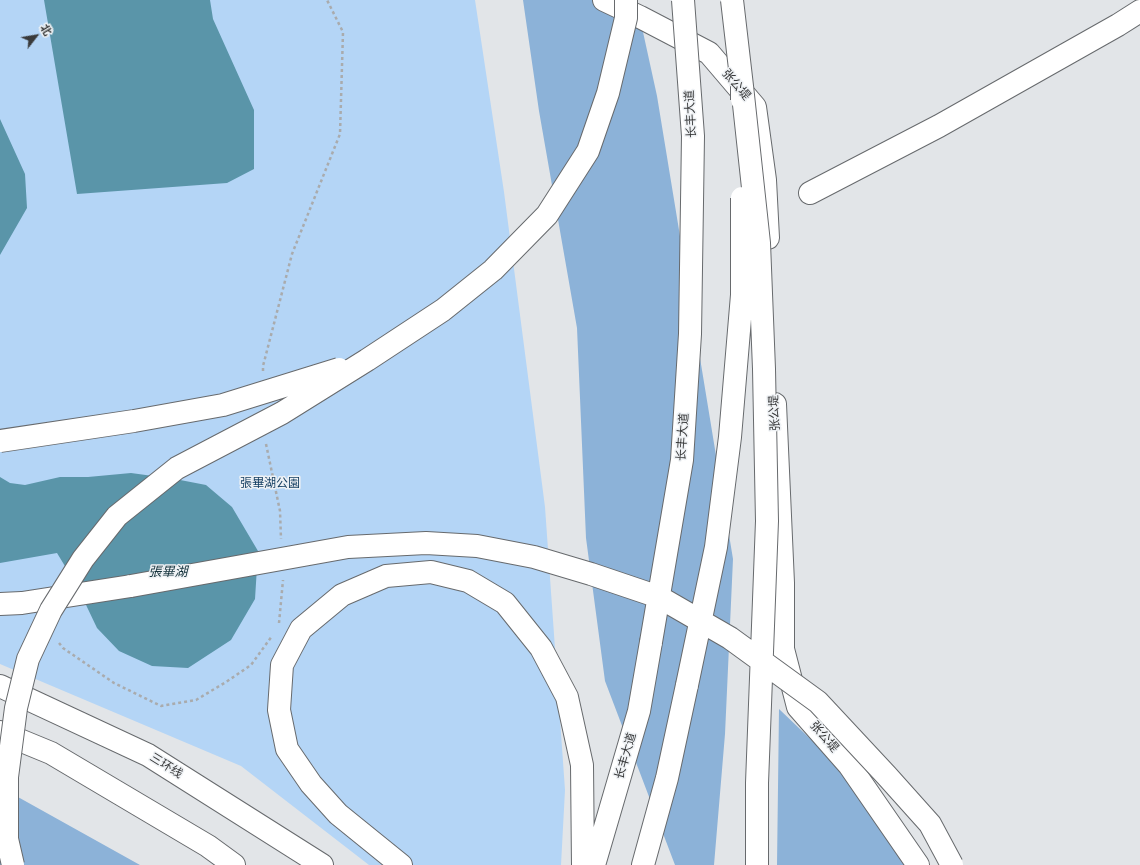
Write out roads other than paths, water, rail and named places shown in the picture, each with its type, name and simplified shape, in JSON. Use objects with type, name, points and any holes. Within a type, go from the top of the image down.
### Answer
[{"type":"main road","name":"张公堤","points":[[604,0],[640,17],[709,54],[755,107],[765,180],[783,583],[783,649],[798,707],[849,765],[918,865]]},
{"type":"main road","points":[[13,865],[7,839],[6,777],[16,708],[28,659],[51,610],[83,559],[116,516],[177,468],[282,413],[443,310],[492,270],[547,215],[588,150],[609,85],[626,18],[626,0]]},
{"type":"main road","name":"长丰大道","points":[[594,865],[639,711],[682,460],[690,334],[692,136],[683,0]]},
{"type":"main road","points":[[732,0],[759,242],[764,369],[767,521],[757,783],[757,865]]},
{"type":"main road","points":[[810,193],[940,126],[1140,11]]},
{"type":"main road","points":[[643,865],[667,778],[716,548],[730,437],[742,295],[742,86]]},
{"type":"main road","points":[[0,441],[126,422],[223,405],[367,360]]},
{"type":"main road","points":[[0,604],[22,603],[124,587],[348,547],[426,544],[477,546],[534,557],[659,597],[730,638],[818,702],[930,824],[952,865]]},
{"type":"main road","points":[[401,865],[338,814],[311,784],[287,749],[279,710],[282,665],[301,629],[342,596],[386,576],[431,572],[468,581],[505,603],[541,648],[567,697],[582,765],[583,865]]},
{"type":"main road","name":"三环线","points":[[0,686],[148,755],[322,865]]},
{"type":"main road","points":[[0,732],[51,754],[162,818],[208,846],[234,865]]},
{"type":"water","points":[[44,0],[210,0],[213,19],[254,110],[254,169],[227,183],[77,194]]},
{"type":"water","points":[[0,119],[25,174],[27,208],[0,255]]},
{"type":"water","name":"張畢湖","points":[[131,473],[206,485],[232,507],[258,551],[255,599],[231,640],[188,668],[152,666],[119,651],[97,628],[77,586],[57,553],[0,563],[0,477],[10,483],[25,485],[60,477],[88,477]]},
{"type":"park label","name":"張畢湖公園","points":[[270,484]]}]
